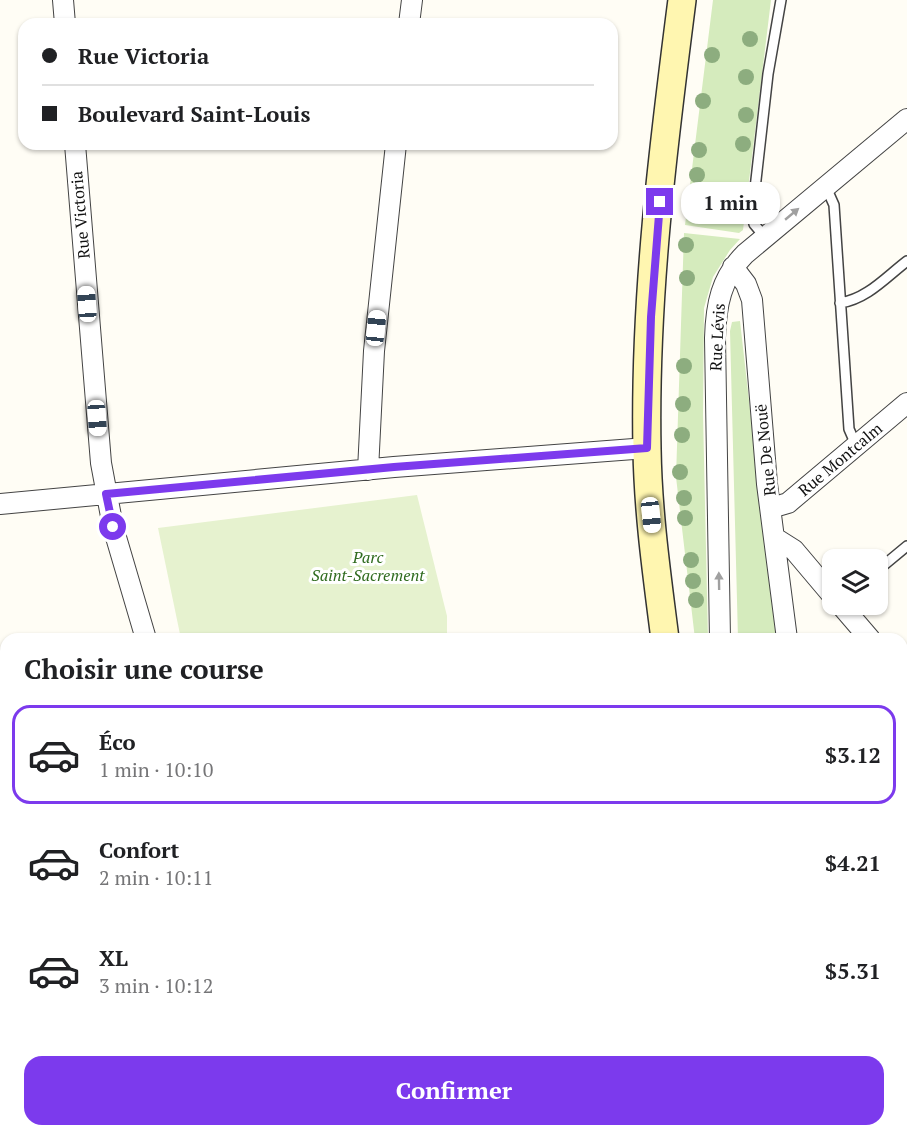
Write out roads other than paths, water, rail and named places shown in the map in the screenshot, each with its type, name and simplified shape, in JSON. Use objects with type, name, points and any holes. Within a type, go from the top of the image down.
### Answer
[{"type":"street","points":[[63,0],[64,18]]},
{"type":"street","points":[[410,18],[412,0]]},
{"type":"street","points":[[664,633],[651,515],[647,448],[651,328],[660,202],[682,0]]},
{"type":"street","name":"Rue Lévis","points":[[720,633],[715,328],[721,289],[733,267],[765,237],[907,119]]},
{"type":"street","name":"Rue Victoria","points":[[75,150],[98,441],[113,527],[144,633]]},
{"type":"street","points":[[368,470],[374,351],[395,150]]},
{"type":"street","name":"Rue De Nouë","points":[[733,267],[747,284],[752,300],[771,508],[786,633]]},
{"type":"street","name":"Rue Montcalm","points":[[771,508],[788,503],[907,403]]},
{"type":"street","points":[[0,504],[368,470],[647,448]]},
{"type":"street","points":[[775,538],[794,550],[822,583]]},
{"type":"street","points":[[849,615],[865,633]]},
{"type":"lane","points":[[765,237],[754,224],[752,215],[768,74],[781,0]]},
{"type":"lane","points":[[826,187],[834,205],[849,429],[856,445]]},
{"type":"lane","points":[[840,303],[853,300],[866,293],[907,261]]},
{"type":"lane","points":[[888,562],[907,546]]},
{"type":"park label","name":"Parc Saint-Sacrement","points":[[368,566]]}]
